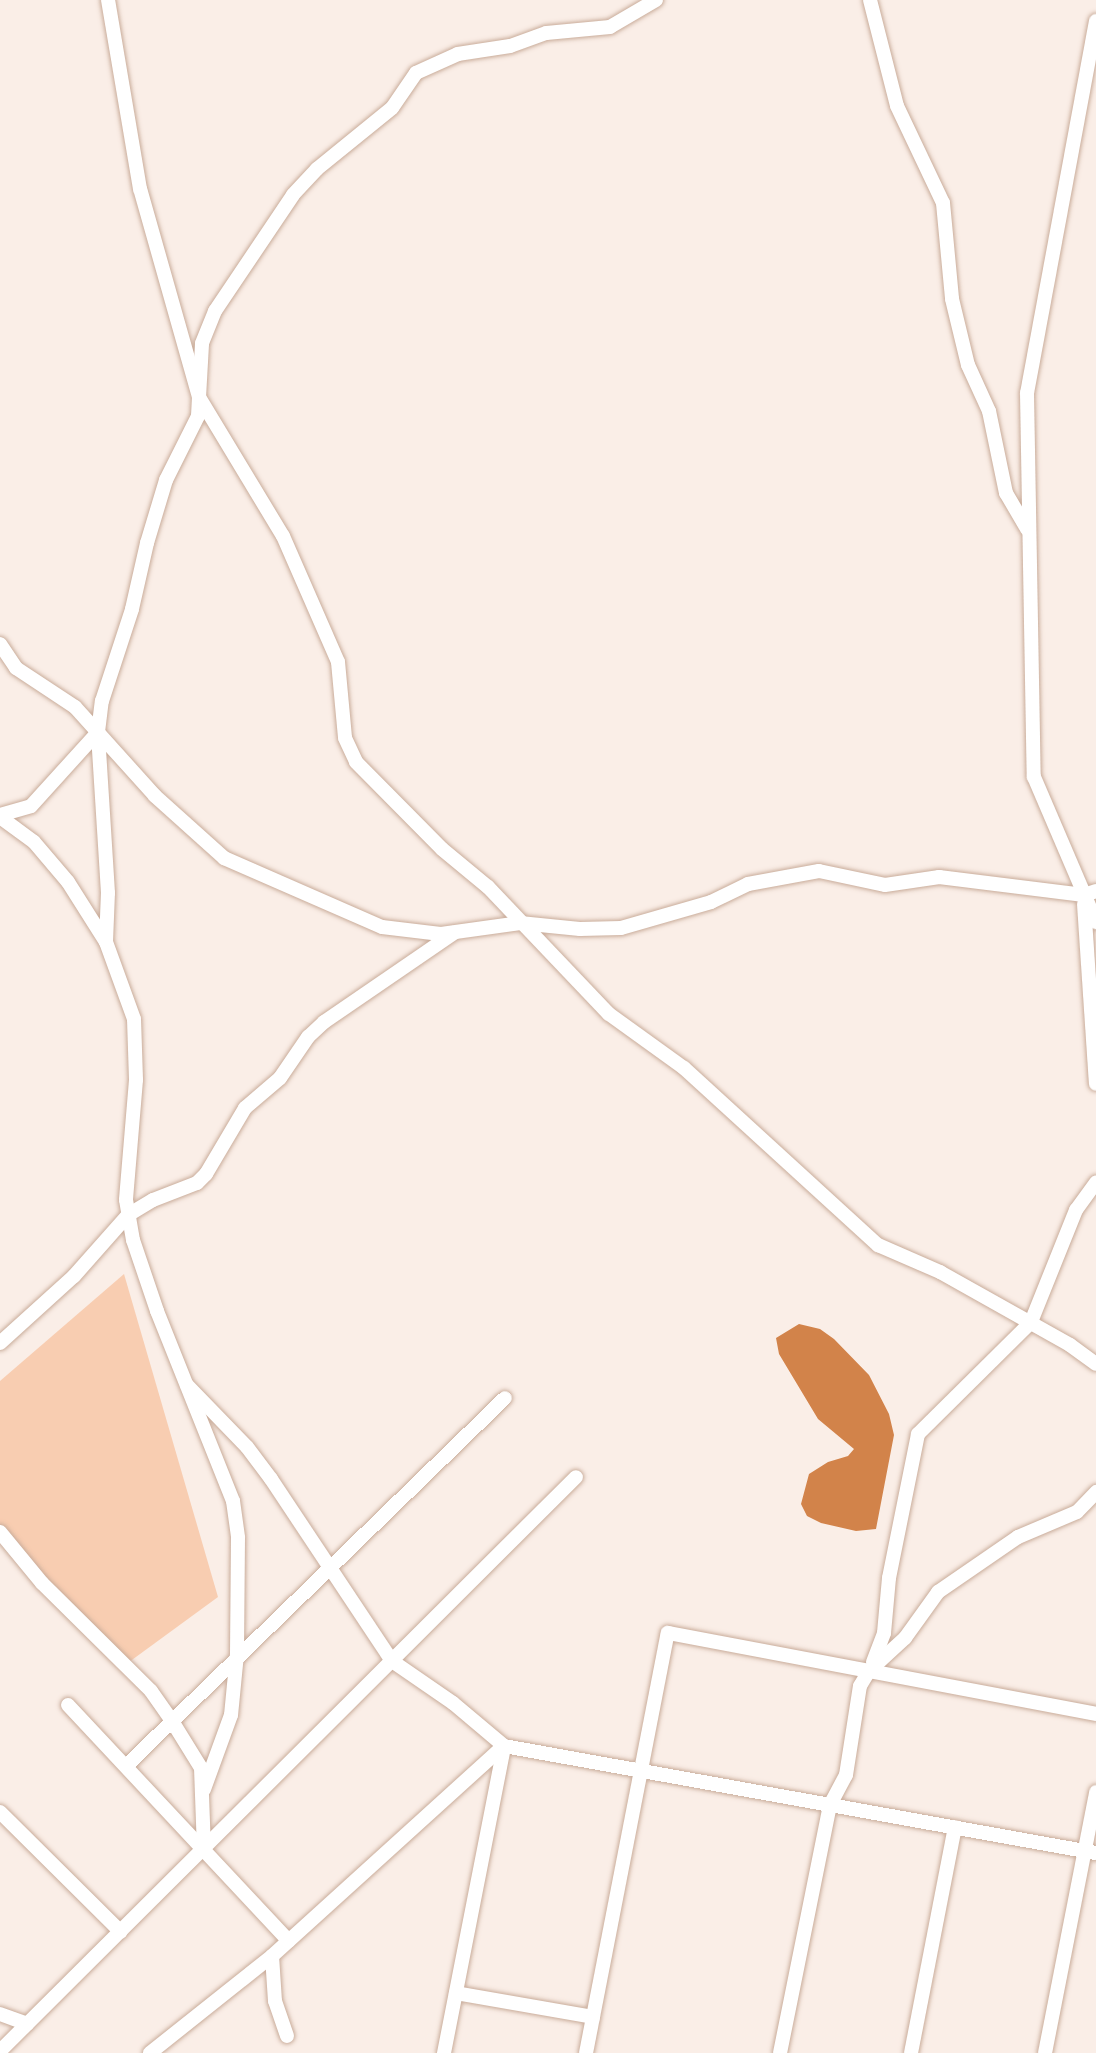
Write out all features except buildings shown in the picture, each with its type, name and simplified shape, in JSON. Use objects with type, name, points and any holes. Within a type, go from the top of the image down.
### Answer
[{"type":"street","points":[[108,0],[140,189],[199,397],[283,536],[338,662],[345,738],[356,762],[442,849],[488,887],[609,1014],[684,1068],[878,1245],[940,1272],[1031,1322],[1096,1364]]},
{"type":"street","points":[[106,942],[108,893],[98,732],[102,701],[132,609],[150,531],[166,480],[198,416],[202,344],[215,311],[293,195],[317,169],[392,108],[416,73],[458,54],[510,46],[546,33],[610,27],[656,0]]},
{"type":"street","points":[[870,0],[897,106],[943,203],[952,299],[968,365],[989,411],[1006,493],[1027,529]]},
{"type":"street","points":[[1096,21],[1027,393],[1027,529],[1034,777],[1090,893],[1096,922]]},
{"type":"street","points":[[0,644],[16,668],[75,707],[155,796],[224,858],[244,870],[382,927],[406,932],[454,932],[520,923],[580,929],[621,928],[711,902],[748,884],[819,871],[885,885],[939,877],[1090,893]]},
{"type":"street","points":[[0,816],[31,806],[98,732]]},
{"type":"street","points":[[0,816],[34,842],[68,882],[106,942],[134,1019],[136,1080],[126,1200],[128,1215],[157,1311],[233,1501],[238,1538],[237,1658],[231,1715],[204,1789]]},
{"type":"street","points":[[1090,893],[1096,1084]]},
{"type":"street","points":[[0,1343],[74,1276],[128,1215],[153,1200],[197,1183],[206,1174],[245,1108],[280,1078],[308,1037],[324,1022],[454,932]]},
{"type":"street","points":[[780,2053],[830,1805],[846,1775],[860,1686],[884,1633],[889,1578],[918,1434],[1031,1322],[1076,1210],[1096,1182]]},
{"type":"street","points":[[187,1385],[247,1447],[392,1661],[453,1703],[504,1746],[1090,1852]]},
{"type":"street","points":[[126,1766],[505,1398]]},
{"type":"street","points":[[0,2051],[576,1477]]},
{"type":"street","points":[[869,1671],[905,1638],[938,1592],[1018,1537],[1077,1512],[1096,1492]]},
{"type":"street","points":[[0,1532],[42,1583],[151,1691],[172,1721],[201,1768],[204,1850]]},
{"type":"street","points":[[586,2053],[668,1633],[1096,1714]]},
{"type":"street","points":[[68,1705],[289,1941]]},
{"type":"street","points":[[150,2053],[272,1956],[504,1746]]},
{"type":"street","points":[[444,2053],[504,1746]]},
{"type":"street","points":[[1045,2053],[1090,1852],[1096,1792]]},
{"type":"street","points":[[0,1812],[121,1932]]},
{"type":"street","points":[[911,2053],[955,1827]]},
{"type":"street","points":[[272,1956],[275,2001],[287,2036]]},
{"type":"street","points":[[456,1993],[593,2017]]},
{"type":"street","points":[[0,2014],[27,2024]]},
{"type":"shaded area","points":[[124,1274],[218,1597],[125,1665],[0,1532],[0,1381]]},
{"type":"shaded area","points":[[799,1324],[820,1329],[834,1339],[869,1375],[889,1414],[894,1435],[876,1529],[856,1531],[821,1523],[807,1516],[801,1504],[809,1474],[828,1462],[848,1456],[854,1449],[818,1419],[779,1354],[776,1338]]}]
